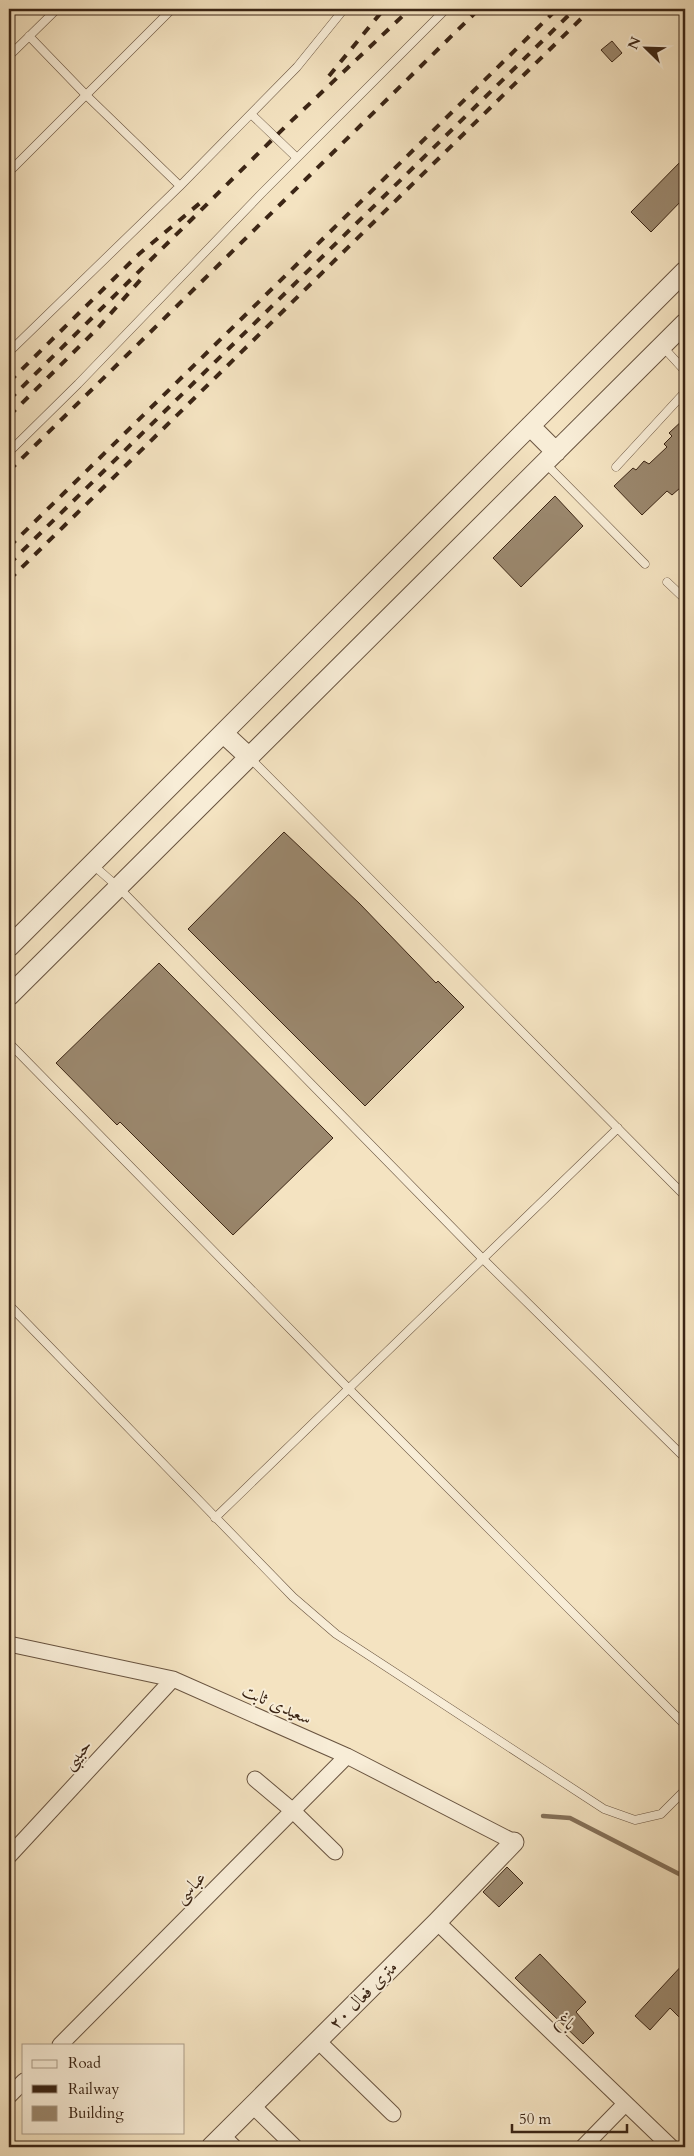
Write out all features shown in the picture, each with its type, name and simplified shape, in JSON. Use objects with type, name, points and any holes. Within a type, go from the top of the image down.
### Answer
[{"type":"street","points":[[9,947],[685,271]]},
{"type":"street","points":[[9,996],[685,323]]},
{"type":"street","points":[[530,426],[550,458]]},
{"type":"street","points":[[223,733],[249,757]]},
{"type":"street","name":"سعیدی ثابت","points":[[9,1644],[173,1679],[347,1756],[514,1842]]},
{"type":"street","name":"حبیبی","points":[[9,1856],[173,1679]]},
{"type":"street","name":"عباسی","points":[[61,2044],[347,1756]]},
{"type":"street","points":[[255,1779],[293,1811],[335,1852]]},
{"type":"street","name":"۲۰ متری فعال","points":[[222,2144],[252,2106],[437,1922],[514,1842]]},
{"type":"street","name":"باغ","points":[[437,1922],[670,2147]]},
{"type":"street","points":[[318,2041],[393,2114]]},
{"type":"street","points":[[9,2096],[22,2083]]},
{"type":"street","points":[[583,2147],[626,2104]]},
{"type":"street","points":[[252,2106],[295,2147]]},
{"type":"lane","points":[[9,56],[57,9]]},
{"type":"lane","points":[[9,172],[172,9]]},
{"type":"lane","points":[[9,352],[252,114],[297,67],[344,9]]},
{"type":"lane","points":[[9,452],[78,384],[436,12],[446,9]]},
{"type":"lane","points":[[29,36],[86,95],[180,186]]},
{"type":"lane","points":[[252,114],[297,158]]},
{"type":"lane","points":[[662,346],[685,371]]},
{"type":"lane","points":[[616,467],[685,392]]},
{"type":"lane","points":[[550,458],[646,564]]},
{"type":"lane","points":[[668,582],[685,599]]},
{"type":"lane","points":[[249,757],[685,1196]]},
{"type":"lane","points":[[92,864],[118,887],[483,1259],[685,1458]]},
{"type":"lane","points":[[9,1043],[349,1389],[685,1725]]},
{"type":"lane","points":[[215,1518],[618,1128]]},
{"type":"lane","points":[[9,1305],[293,1597],[336,1634],[604,1809],[635,1820],[653,1816],[661,1814],[685,1790]]},
{"type":"building","points":[[612,41],[622,53],[612,62],[601,50]]},
{"type":"building","points":[[685,157],[685,197],[651,232],[631,212]]},
{"type":"building","points":[[685,418],[685,490],[680,488],[672,495],[667,491],[642,515],[614,486],[633,468],[636,470],[644,461],[649,464],[667,447],[664,444],[672,436],[669,433]]},
{"type":"building","points":[[555,496],[583,526],[521,587],[493,558]]},
{"type":"building","points":[[284,832],[360,904],[436,983],[438,981],[464,1007],[365,1106],[188,929]]},
{"type":"building","points":[[159,963],[333,1138],[233,1235],[120,1122],[117,1125],[56,1063]]},
{"type":"building","points":[[507,1867],[523,1883],[499,1907],[483,1892]]},
{"type":"building","points":[[540,1954],[586,2002],[576,2012],[594,2033],[583,2044],[515,1978]]},
{"type":"building","points":[[685,1962],[685,2010],[679,2017],[670,2008],[650,2030],[635,2016]]},
{"type":"waterway","points":[[543,1816],[570,1818],[685,1877]]},
{"type":"railway","points":[[329,76],[384,9]]},
{"type":"railway","points":[[9,400],[285,127],[410,9]]},
{"type":"railway","points":[[9,471],[479,9]]},
{"type":"railway","points":[[9,547],[557,9]]},
{"type":"railway","points":[[9,564],[575,9]]},
{"type":"railway","points":[[9,580],[591,9]]},
{"type":"railway","points":[[9,382],[139,254],[206,198]]},
{"type":"railway","points":[[9,416],[97,329],[142,278]]}]
